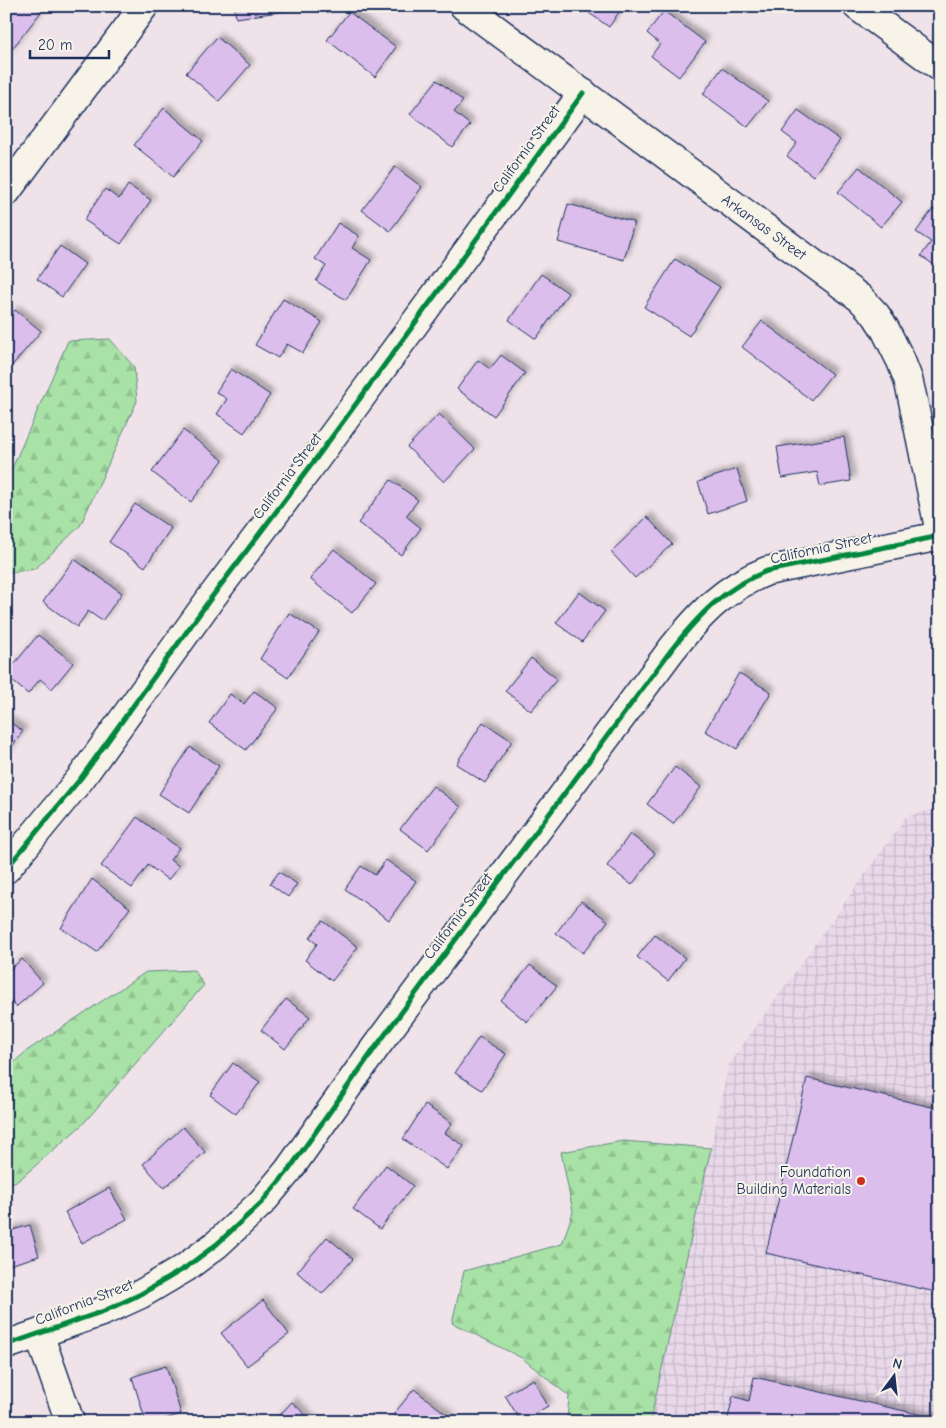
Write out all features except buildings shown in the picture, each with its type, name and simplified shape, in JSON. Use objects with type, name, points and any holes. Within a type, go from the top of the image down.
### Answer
[{"type":"street","points":[[6,192],[144,6]]},
{"type":"street","name":"Arkansas Street","points":[[464,6],[860,298],[876,315],[894,345],[908,379],[940,535]]},
{"type":"street","points":[[857,6],[935,56]]},
{"type":"street","name":"California Street","points":[[6,869],[82,778],[210,598],[320,452],[583,93]]},
{"type":"street","name":"California Street","points":[[6,1345],[104,1311],[141,1294],[185,1268],[218,1244],[262,1202],[288,1171],[375,1048],[672,649],[690,626],[720,597],[752,577],[767,571],[940,535]]},
{"type":"street","points":[[40,1334],[70,1422]]},
{"type":"shaded area","points":[[940,807],[940,1422],[650,1422],[729,1064],[906,817]]},
{"type":"green space","points":[[110,339],[134,367],[137,401],[80,526],[35,569],[6,573],[6,482],[68,341]]},
{"type":"green space","points":[[194,970],[204,985],[82,1125],[19,1180],[6,1185],[6,1069],[28,1050],[146,972]]},
{"type":"green space","points":[[623,1141],[711,1148],[650,1422],[567,1422],[569,1396],[522,1358],[452,1323],[464,1271],[562,1244],[573,1212],[561,1152]]},
{"type":"cycle path","points":[[6,869],[81,778],[211,598],[315,460],[583,93]]},
{"type":"cycle path","points":[[6,1345],[104,1311],[141,1294],[185,1268],[217,1244],[262,1202],[288,1171],[375,1048],[672,649],[714,603],[738,585],[767,571],[940,536]]},
{"type":"place","name":"Foundation Building Materials","points":[[861,1181]]}]
